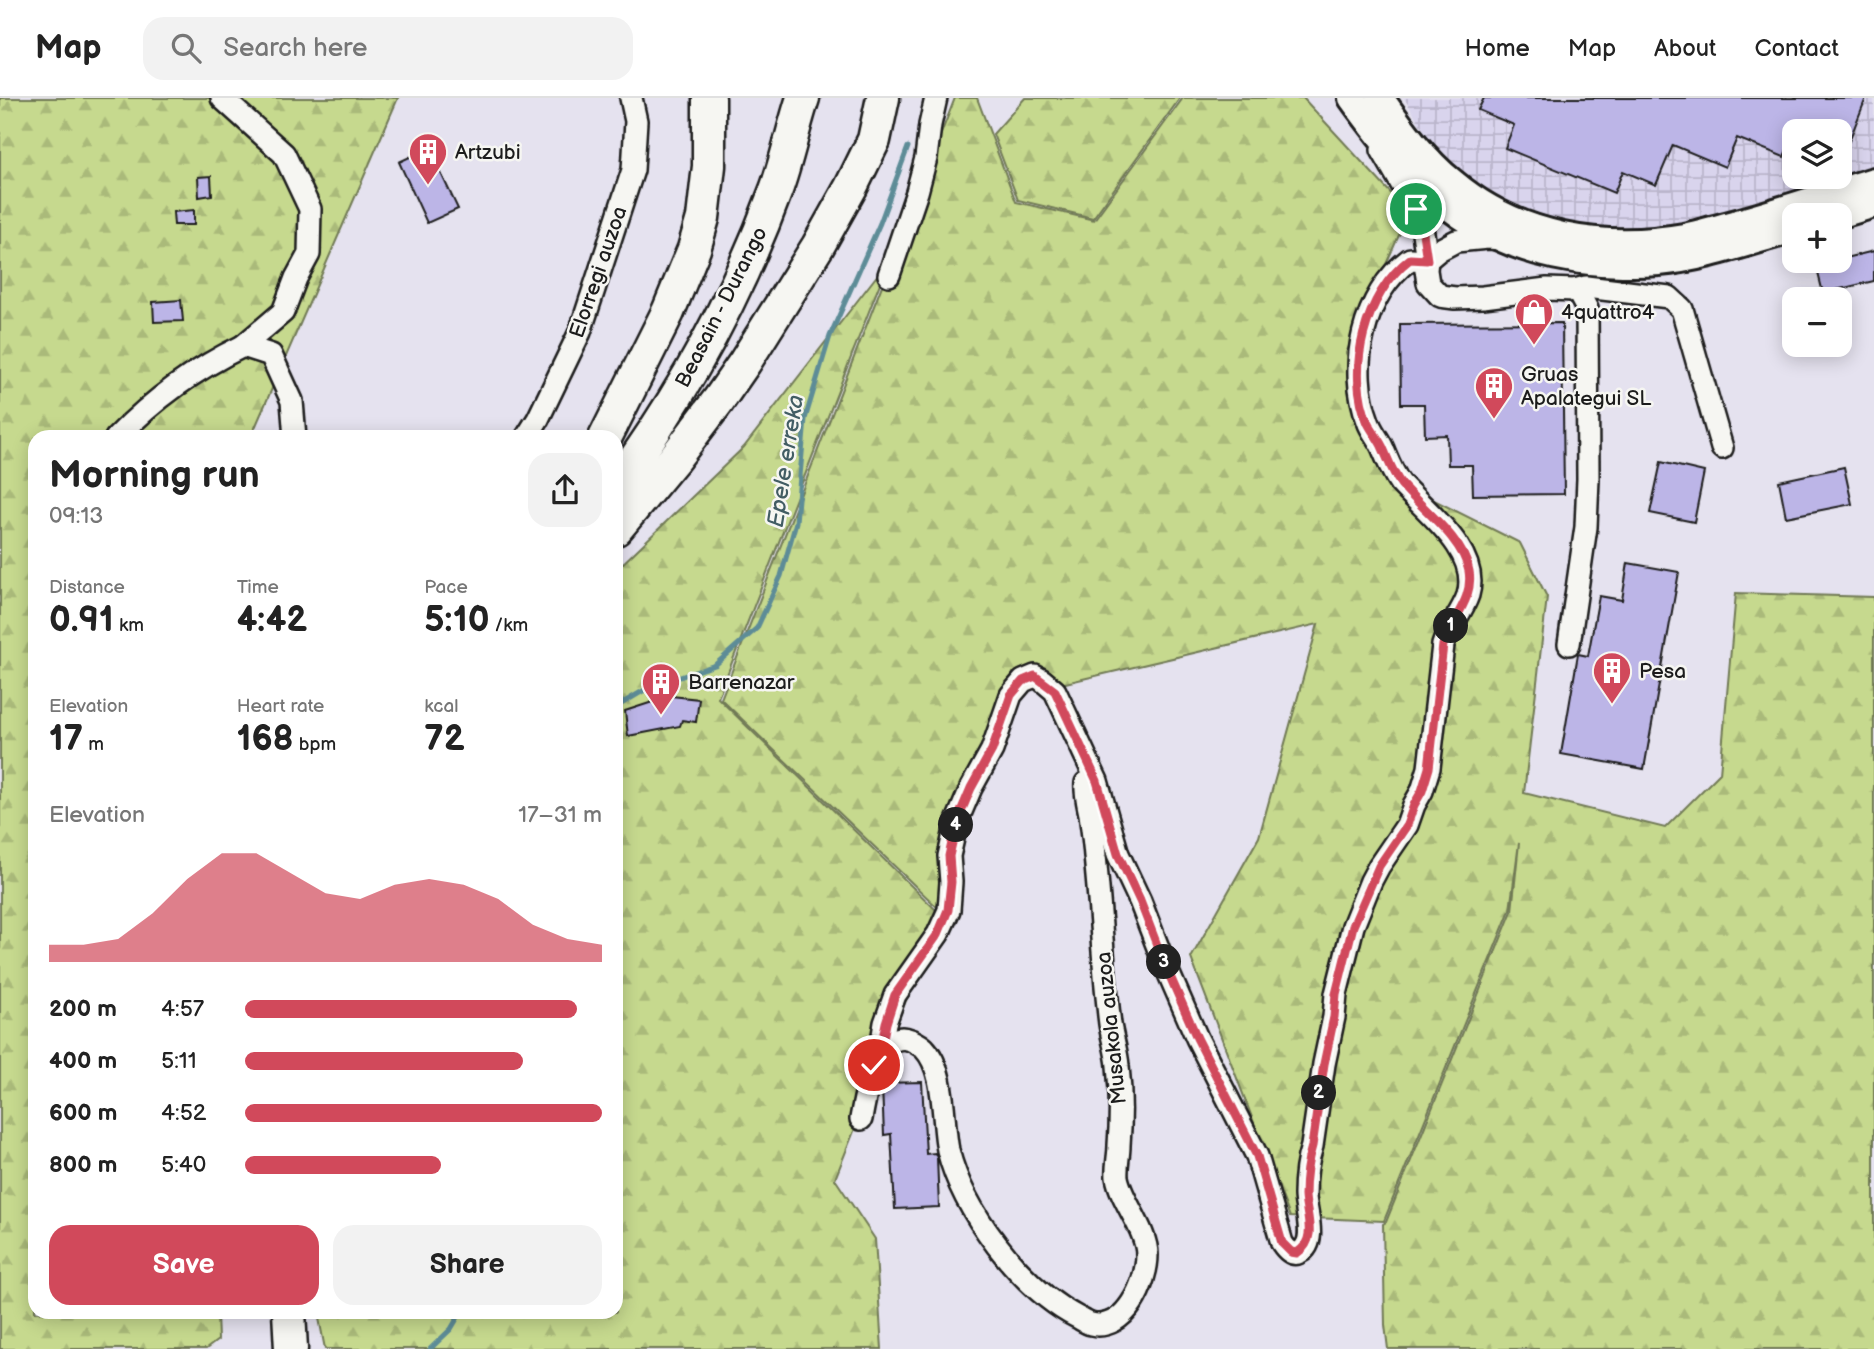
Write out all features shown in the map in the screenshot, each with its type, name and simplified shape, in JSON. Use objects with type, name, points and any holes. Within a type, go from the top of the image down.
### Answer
[{"type":"highway","points":[[609,430],[668,312],[697,239],[703,218],[709,166],[709,98]]},
{"type":"highway","points":[[623,521],[718,401],[818,246],[874,140],[883,98]]},
{"type":"highway","name":"Beasain - Durango","points":[[623,475],[667,411],[719,321],[750,256],[777,187],[800,104]]},
{"type":"highway","points":[[289,1319],[291,1349]]},
{"type":"main road","points":[[1367,105],[1398,123],[1423,154],[1452,183],[1487,208],[1525,226],[1565,237],[1603,243],[1644,243],[1686,237],[1874,181]]},
{"type":"main road","points":[[1367,105],[1379,136],[1407,169],[1440,200],[1475,226],[1514,244],[1560,258],[1608,263],[1659,262],[1710,253],[1782,232]]},
{"type":"main road","points":[[1852,211],[1874,204]]},
{"type":"street","points":[[124,430],[162,394],[214,360],[243,346],[283,312],[309,254],[310,209],[284,154],[222,98]]},
{"type":"street","name":"Elorregi auzoa","points":[[531,430],[580,332],[633,170],[636,121],[631,98]]},
{"type":"street","points":[[889,275],[917,192],[936,98]]},
{"type":"street","points":[[1367,105],[1373,134],[1416,209],[1423,233],[1427,283],[1440,296],[1455,298],[1586,287],[1669,297],[1682,309],[1722,448]]},
{"type":"street","name":"Musakola auzoa","points":[[861,1119],[870,1078],[880,1053],[895,995],[938,934],[948,910],[951,882],[949,856],[957,821],[992,750],[1011,695],[1023,681],[1035,676],[1055,691],[1097,781],[1118,854],[1162,958],[1197,1038],[1257,1156],[1282,1243],[1291,1252],[1297,1253],[1305,1247],[1310,1230],[1305,1195],[1308,1158],[1336,994],[1350,937],[1371,881],[1407,825],[1422,791],[1429,768],[1443,645],[1465,602],[1469,587],[1468,568],[1459,547],[1394,474],[1368,422],[1361,398],[1360,352],[1367,319],[1379,295],[1398,268],[1410,259],[1427,260],[1439,250],[1456,242],[1502,239]]},
{"type":"street","points":[[1569,645],[1586,527],[1588,479],[1587,309],[1575,290]]},
{"type":"street","points":[[243,346],[271,355],[292,401],[294,430]]},
{"type":"street","name":"Musakola auzoa","points":[[880,1053],[893,1040],[902,1038],[924,1048],[931,1058],[940,1082],[948,1149],[958,1181],[990,1237],[1018,1270],[1063,1310],[1091,1324],[1111,1324],[1123,1316],[1142,1281],[1147,1254],[1141,1233],[1117,1179],[1120,1096],[1118,1064],[1110,1025],[1096,858],[1086,787],[1089,767]]},
{"type":"shaded area","points":[[1404,98],[1874,98],[1874,168],[1852,174],[1852,119],[1782,119],[1782,189],[1800,189],[1684,222],[1623,229],[1557,221],[1510,202],[1470,179],[1428,137]]},
{"type":"green space","points":[[0,98],[398,98],[254,430],[28,430],[28,1319],[217,1319],[218,1340],[206,1349],[0,1349]]},
{"type":"green space","points":[[955,98],[977,98],[1016,202],[1094,220],[1183,98],[1303,98],[1409,213],[1346,353],[1408,487],[1520,543],[1547,597],[1524,793],[1665,828],[1720,773],[1736,593],[1874,597],[1874,1349],[1388,1349],[1383,1224],[1512,911],[1519,843],[1510,910],[1384,1221],[1290,1217],[1191,958],[1259,837],[1318,624],[1057,685],[1013,673],[939,909],[721,699]]},
{"type":"green space","points":[[1025,98],[1180,98],[1093,218],[1018,200],[993,134]]},
{"type":"green space","points":[[889,260],[718,698],[937,911],[942,910],[835,1179],[875,1239],[882,1349],[325,1349],[319,1319],[623,1319],[623,563],[744,447]]},
{"type":"building","points":[[1484,98],[1866,98],[1852,133],[1852,119],[1782,119],[1782,156],[1737,138],[1725,167],[1673,145],[1656,185],[1623,171],[1614,193],[1505,148],[1514,125],[1478,110]]},
{"type":"building","name":"Artzubi","points":[[429,148],[458,209],[427,223],[399,162]]},
{"type":"building","points":[[211,176],[212,195],[199,197],[198,177]]},
{"type":"building","points":[[194,210],[194,225],[174,225],[173,212]]},
{"type":"building","points":[[1874,251],[1874,281],[1848,287],[1822,287],[1818,273],[1852,273],[1852,256]]},
{"type":"building","points":[[181,300],[183,321],[154,322],[153,302]]},
{"type":"building","name":"Gruas Apalategui SL","points":[[1562,323],[1564,494],[1473,495],[1472,465],[1448,465],[1447,435],[1425,436],[1424,404],[1401,404],[1400,324]]},
{"type":"building","points":[[1661,462],[1704,472],[1694,522],[1650,513]]},
{"type":"building","points":[[1844,467],[1852,504],[1786,517],[1779,481]]},
{"type":"building","name":"Pesa","points":[[1628,563],[1679,572],[1644,769],[1561,754],[1578,654],[1588,656],[1599,596],[1622,600]]},
{"type":"building","name":"Barrenazar","points":[[671,696],[699,699],[696,722],[682,720],[680,726],[628,736],[625,711]]},
{"type":"building","points":[[922,1082],[926,1154],[935,1153],[937,1158],[939,1207],[895,1209],[891,1134],[884,1135],[882,1083]]},
{"type":"waterway","name":"Epele erreka","points":[[623,703],[648,688],[715,665],[757,628],[781,576],[796,522],[805,419],[830,336],[880,223],[908,147]]},
{"type":"waterway","name":"Epele erreka","points":[[430,1349],[451,1329],[457,1319]]},
{"type":"place","name":"Artzubi","points":[[428,186]]},
{"type":"place","name":"4quattro4","points":[[1534,346]]},
{"type":"place","name":"Gruas Apalategui SL","points":[[1494,420]]},
{"type":"place","name":"Pesa","points":[[1612,705]]},
{"type":"place","name":"Barrenazar","points":[[661,716]]},
{"type":"route","points":[[874,1065],[880,1053],[895,995],[938,934],[948,910],[951,882],[949,856],[957,821],[992,750],[1011,695],[1023,681],[1035,676],[1055,691],[1097,781],[1118,854],[1162,958],[1197,1038],[1257,1156],[1282,1243],[1291,1252],[1297,1253],[1305,1247],[1310,1230],[1305,1195],[1308,1158],[1336,994],[1350,937],[1371,881],[1407,825],[1422,791],[1429,768],[1443,645],[1466,599],[1470,584],[1466,561],[1459,547],[1394,474],[1368,422],[1361,398],[1360,352],[1367,319],[1379,295],[1398,268],[1410,259],[1427,260],[1416,209]]}]
